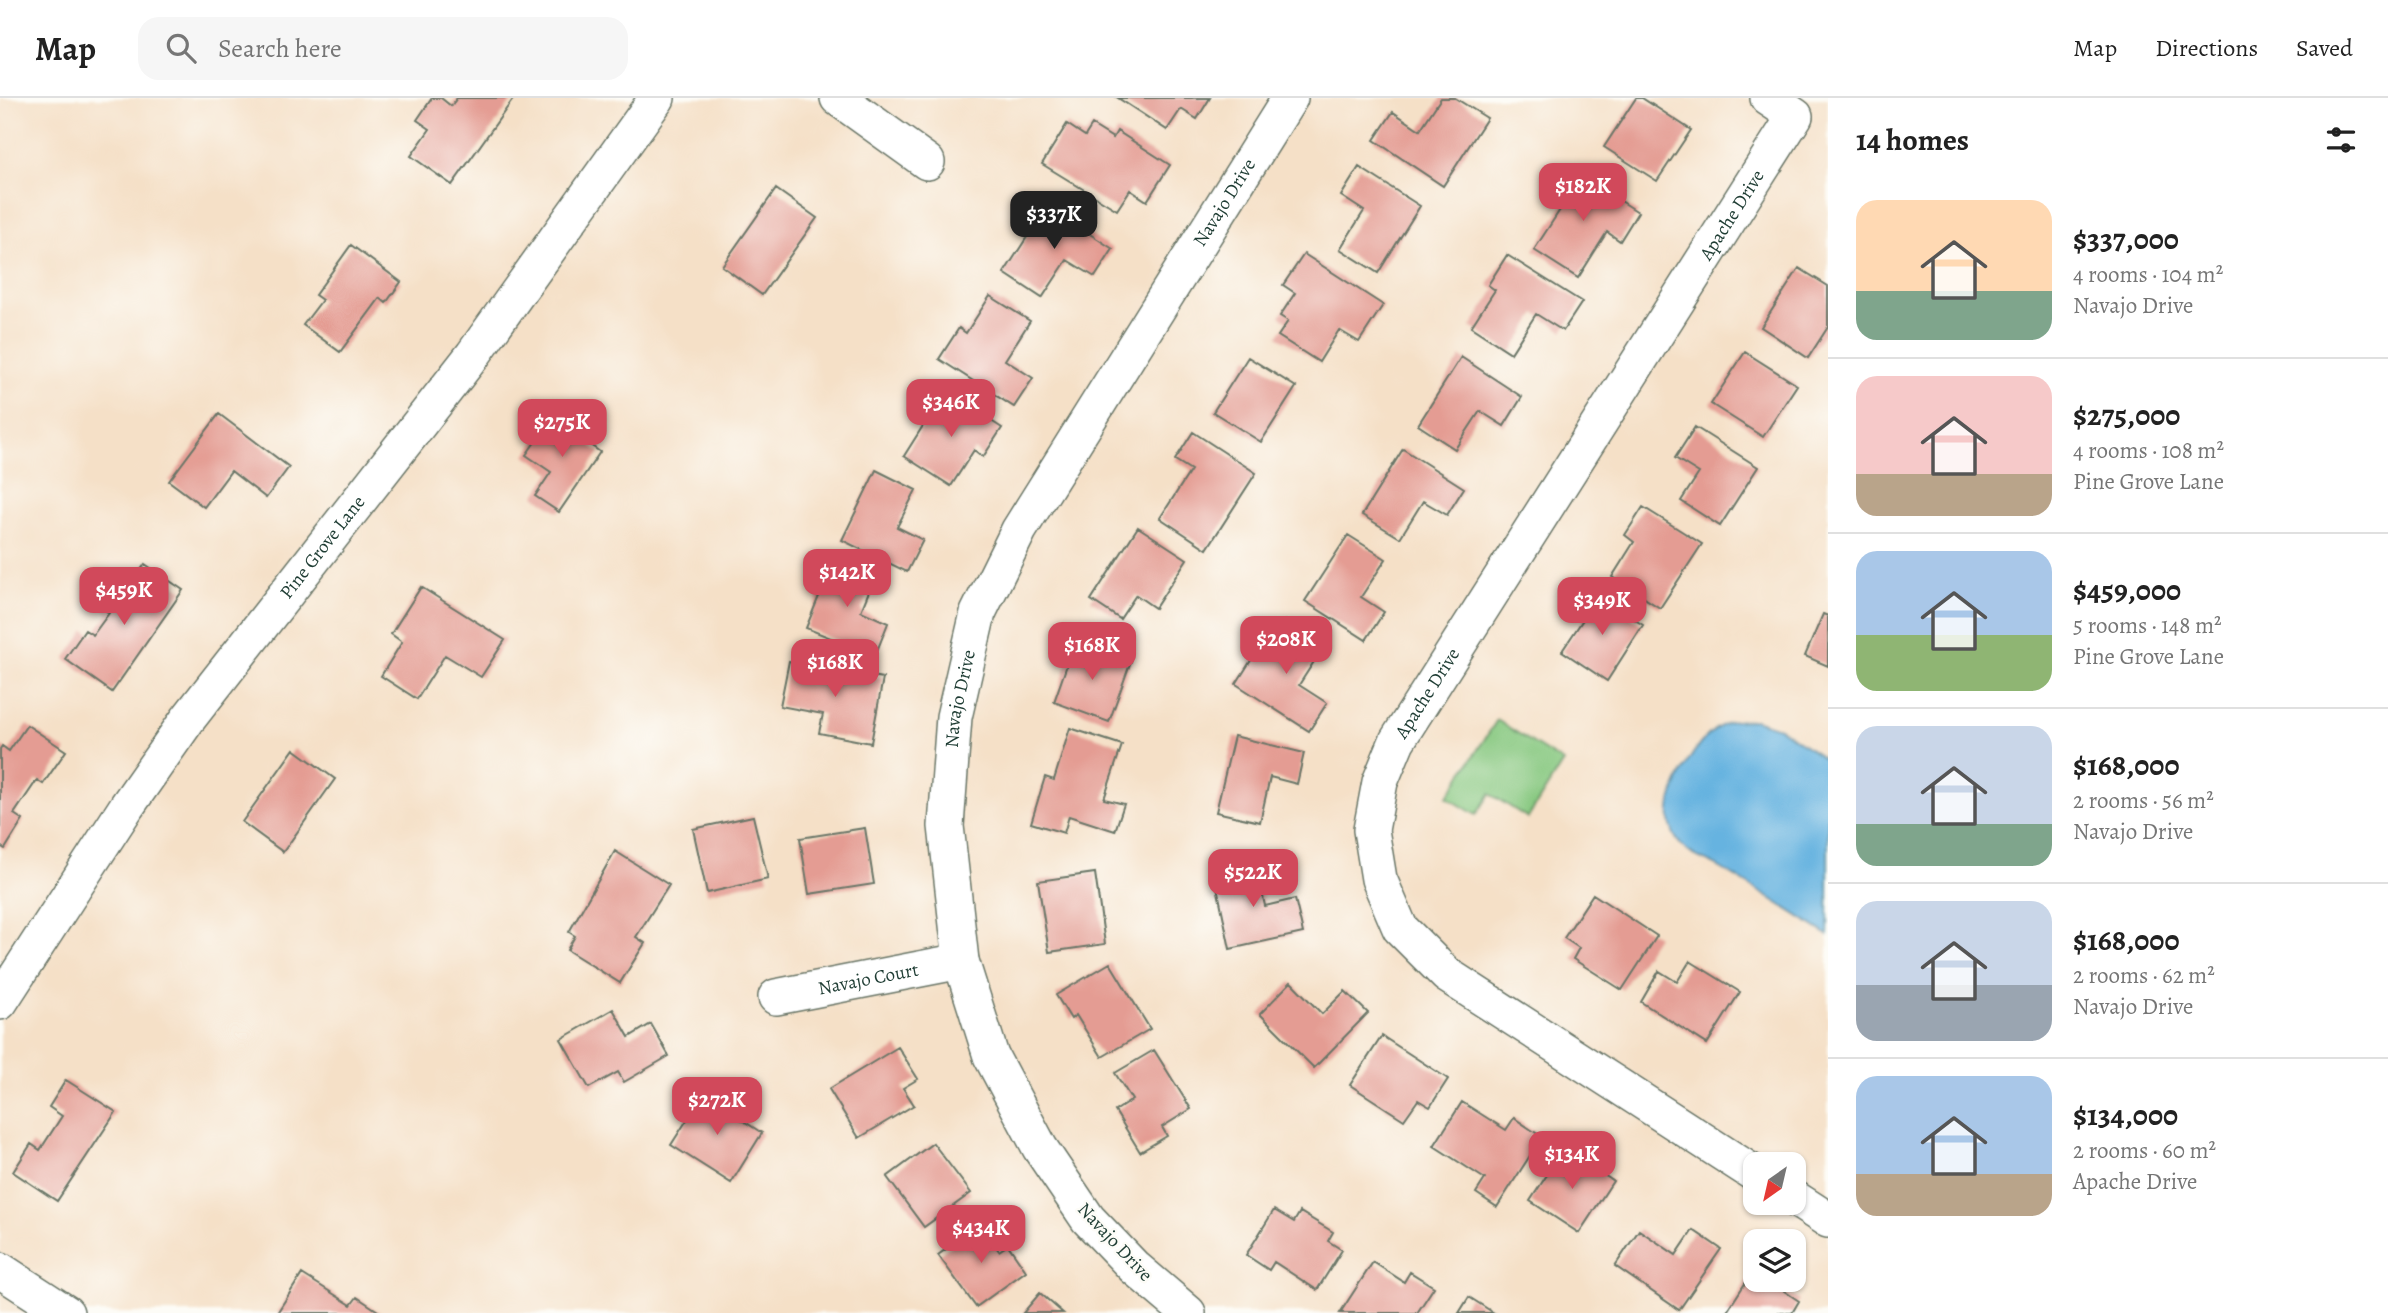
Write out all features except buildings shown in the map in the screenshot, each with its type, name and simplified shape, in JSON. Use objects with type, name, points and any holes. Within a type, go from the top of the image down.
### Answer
[{"type":"street","name":"Pine Grove Lane","points":[[0,1002],[127,806],[188,719],[473,355],[657,98]]},
{"type":"street","points":[[838,98],[927,162]]},
{"type":"street","name":"Navajo Drive","points":[[1188,1313],[1134,1267],[1088,1219],[1040,1148],[991,1056],[961,961],[946,825],[954,717],[978,613],[1019,530],[1290,98]]},
{"type":"street","name":"Apache Drive","points":[[1743,1166],[1447,975],[1400,928],[1379,879],[1371,830],[1380,782],[1397,741],[1781,107]]},
{"type":"street","name":"Navajo Court","points":[[776,997],[961,961]]},
{"type":"street","points":[[1806,1206],[1828,1220]]},
{"type":"street","points":[[0,1270],[66,1313]]},
{"type":"green space","points":[[1497,720],[1563,762],[1528,818],[1490,794],[1476,815],[1447,797]]},
{"type":"water","points":[[1755,720],[1779,728],[1828,761],[1828,935],[1724,870],[1692,854],[1676,838],[1672,829],[1671,802],[1685,767],[1698,747],[1721,725],[1732,721]]}]
